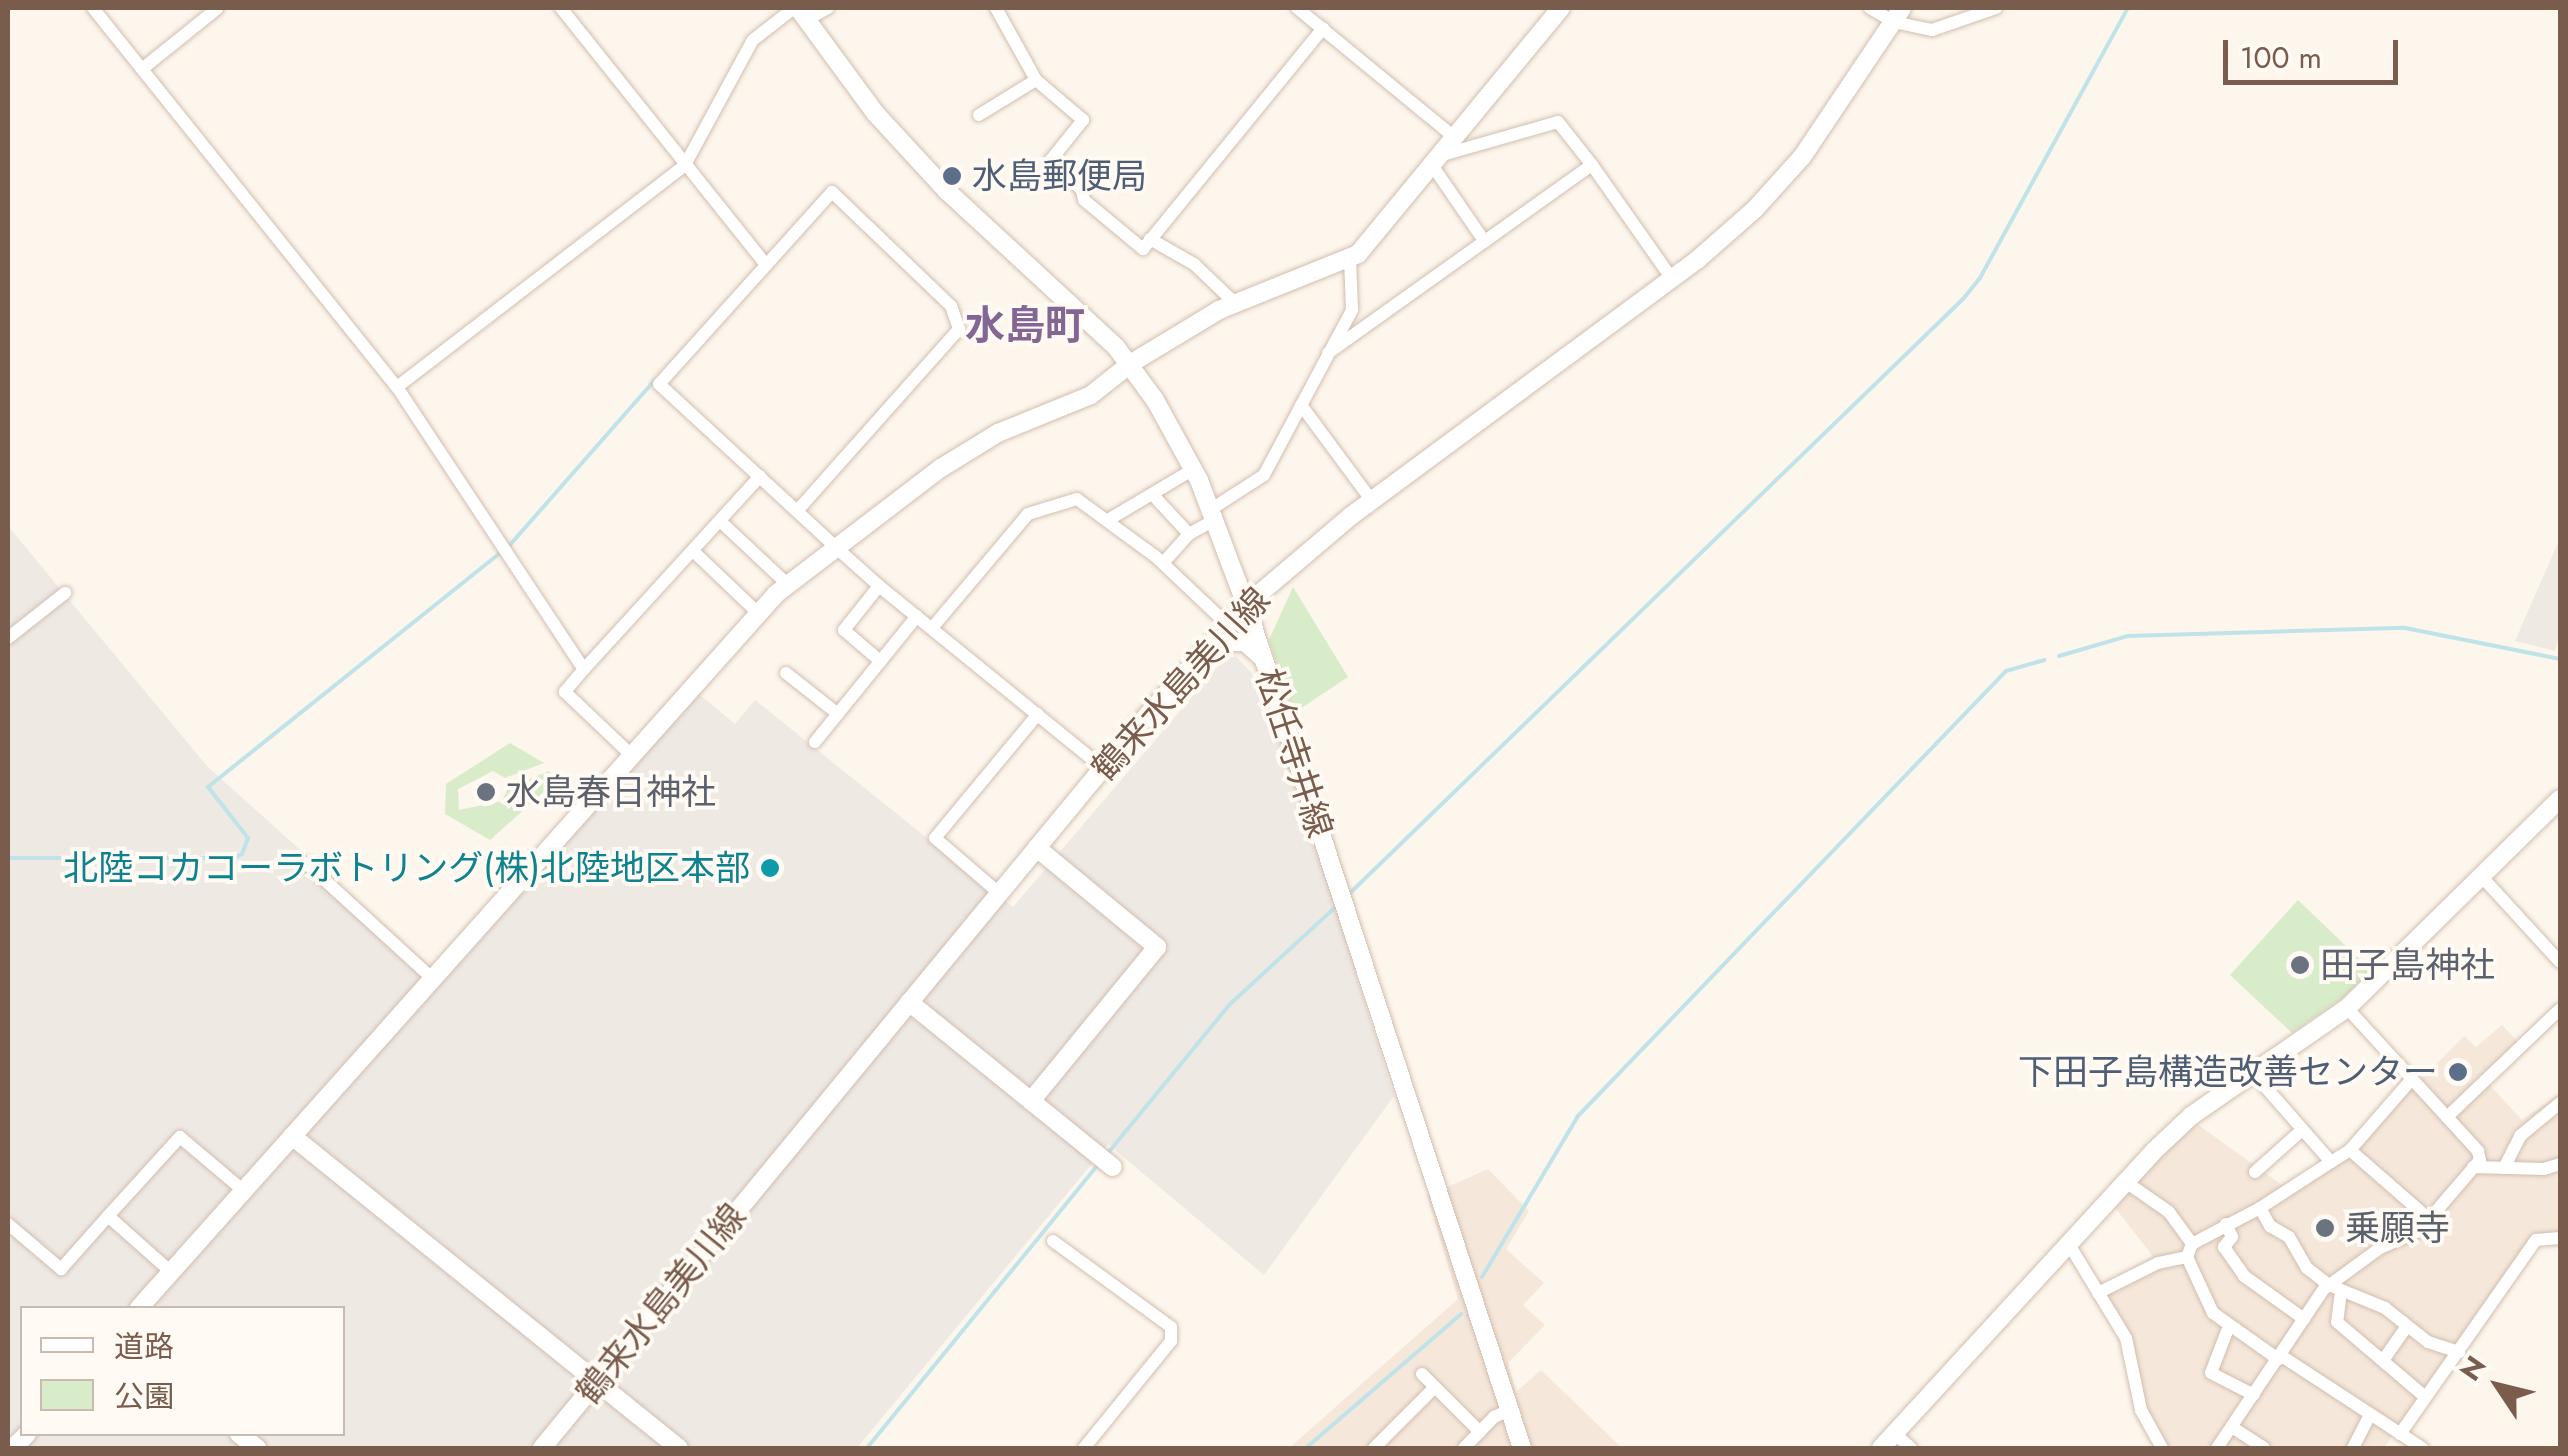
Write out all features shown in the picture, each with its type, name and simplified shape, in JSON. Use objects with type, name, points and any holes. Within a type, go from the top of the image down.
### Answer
[{"type":"street","points":[[93,8],[397,387],[584,670]]},
{"type":"street","points":[[142,68],[218,8]]},
{"type":"street","points":[[561,8],[766,266]]},
{"type":"street","points":[[397,387],[686,165],[753,40],[800,12],[828,8]]},
{"type":"street","points":[[996,8],[1036,80],[1083,120],[1050,161],[1082,190],[1084,200],[1143,249],[1322,28]]},
{"type":"street","points":[[1297,8],[1454,137]]},
{"type":"street","points":[[141,1306],[630,754],[786,584],[941,468],[1012,426],[1091,395],[1130,364],[1235,304],[1350,257],[1369,243],[1561,8]]},
{"type":"street","points":[[1870,8],[1932,30],[1996,8]]},
{"type":"street","name":"松任寺井線","points":[[800,12],[876,114],[947,191],[1130,364],[1194,469],[1246,605],[1522,1448]]},
{"type":"street","name":"鶴来水島美川線","points":[[542,1448],[1036,848],[1246,605],[1372,501],[1672,278],[1754,209],[1802,158],[1898,15]]},
{"type":"street","points":[[980,115],[1036,80]]},
{"type":"street","points":[[1435,160],[1558,122],[1672,278]]},
{"type":"street","points":[[1435,160],[1485,242]]},
{"type":"street","points":[[1328,353],[1592,166]]},
{"type":"street","points":[[797,511],[958,329],[952,306],[832,192],[660,384],[797,511],[879,586],[1103,768]]},
{"type":"street","points":[[1150,239],[1194,264],[1235,304]]},
{"type":"street","points":[[1163,563],[1189,534],[1264,475],[1352,310],[1350,257]]},
{"type":"street","points":[[1301,404],[1372,501]]},
{"type":"street","points":[[1108,520],[1194,469]]},
{"type":"street","points":[[630,754],[565,692],[760,476]]},
{"type":"street","points":[[1152,494],[1189,534]]},
{"type":"street","points":[[932,628],[1028,514],[1077,499],[1163,563],[1228,625]]},
{"type":"street","points":[[720,521],[786,584]]},
{"type":"street","points":[[692,551],[758,613]]},
{"type":"street","points":[[1233,571],[1277,578]]},
{"type":"street","points":[[879,586],[844,630],[880,661]]},
{"type":"street","points":[[8,638],[64,593]]},
{"type":"street","points":[[815,742],[917,616]]},
{"type":"street","points":[[1213,642],[1246,642],[1263,658]]},
{"type":"street","points":[[786,673],[838,714]]},
{"type":"street","points":[[999,893],[935,838],[1038,714]]},
{"type":"street","points":[[1881,1448],[2126,1182],[2192,1116],[2348,1008],[2560,799]]},
{"type":"street","points":[[1031,1100],[1156,947],[1036,848]]},
{"type":"street","points":[[306,864],[432,978]]},
{"type":"street","points":[[2482,876],[2560,962]]},
{"type":"street","points":[[909,1002],[1107,1162]]},
{"type":"street","points":[[2218,1448],[2304,1319],[2380,1248],[2431,1221],[2480,1160],[2478,1152],[2348,1008]]},
{"type":"street","points":[[2447,1117],[2560,1010]]},
{"type":"street","points":[[2254,1074],[2330,1162]]},
{"type":"street","points":[[2098,1293],[2189,1251],[2226,1224],[2260,1208],[2350,1150],[2412,1079]]},
{"type":"street","points":[[2504,1168],[2520,1136],[2560,1102]]},
{"type":"street","points":[[2255,1172],[2302,1130]]},
{"type":"street","points":[[8,1224],[61,1269],[180,1136],[244,1191]]},
{"type":"street","points":[[292,1136],[679,1448]]},
{"type":"street","points":[[2350,1150],[2431,1221]]},
{"type":"street","points":[[2474,1167],[2544,1170],[2560,1164]]},
{"type":"street","points":[[2126,1182],[2169,1212],[2213,1313],[2422,1448]]},
{"type":"street","points":[[2260,1208],[2270,1226],[2289,1237],[2308,1268],[2335,1289],[2385,1308],[2428,1342],[2459,1352]]},
{"type":"street","points":[[108,1216],[171,1272]]},
{"type":"street","points":[[2226,1224],[2232,1237],[2224,1247],[2244,1276],[2304,1319]]},
{"type":"street","points":[[2400,1434],[2536,1240],[2560,1238]]},
{"type":"street","points":[[1053,1240],[1171,1327],[1171,1341],[1084,1448]]},
{"type":"street","points":[[2070,1246],[2126,1338],[2141,1410],[2162,1448]]},
{"type":"street","points":[[2335,1289],[2337,1322],[2384,1359],[2405,1384],[2425,1397]]},
{"type":"street","points":[[2229,1326],[2211,1373],[2254,1394]]},
{"type":"street","points":[[2384,1359],[2406,1327]]},
{"type":"street","points":[[1422,1374],[1480,1432]]},
{"type":"street","points":[[1374,1448],[1435,1387]]},
{"type":"street","points":[[1464,1448],[1494,1417],[1509,1410]]},
{"type":"street","points":[[2352,1448],[2370,1416]]},
{"type":"street","points":[[2232,1427],[2264,1448]]},
{"type":"street","points":[[1895,1434],[1911,1448]]},
{"type":"shaded area","points":[[8,526],[207,766],[439,975],[699,694],[735,724],[755,700],[1013,907],[1231,651],[1258,680],[1287,752],[1394,1096],[1264,1275],[1108,1144],[857,1448],[8,1448]]},
{"type":"shaded area","points":[[2560,538],[2560,632],[2555,651],[2515,641]]},
{"type":"shaded area","points":[[2502,1025],[2521,1045],[2487,1082],[2522,1120],[2560,1093],[2560,1234],[2533,1237],[2384,1448],[2153,1448],[2161,1437],[2146,1411],[2139,1379],[2099,1291],[2158,1263],[2113,1205],[2164,1149],[2197,1124],[2286,1188],[2350,1150],[2464,1036],[2476,1047]]},
{"type":"shaded area","points":[[1488,1169],[1529,1211],[1506,1249],[1544,1283],[1523,1305],[1545,1325],[1508,1363],[1516,1392],[1541,1370],[1622,1448],[1289,1448],[1458,1299],[1427,1196]]},
{"type":"green space","points":[[1293,587],[1348,677],[1294,713],[1269,640]]},
{"type":"green space","points":[[510,743],[544,763],[505,778],[493,771],[458,789],[459,810],[502,801],[508,788],[549,771],[556,781],[490,840],[445,814],[446,784]]},
{"type":"green space","points":[[2298,900],[2371,970],[2345,996],[2292,1033],[2230,975]]},
{"type":"waterway","points":[[1349,894],[1963,299],[1980,278],[2128,8]]},
{"type":"waterway","points":[[509,546],[654,381]]},
{"type":"waterway","points":[[8,858],[234,858],[242,854],[248,838],[208,787],[499,554]]},
{"type":"waterway","points":[[2059,656],[2128,636],[2405,628],[2560,659]]},
{"type":"waterway","points":[[1482,1277],[1578,1116],[2006,671],[2044,660]]},
{"type":"waterway","points":[[1108,1153],[1229,1005],[1339,904]]},
{"type":"waterway","points":[[867,1448],[1099,1164]]},
{"type":"waterway","points":[[1306,1448],[1461,1314]]},
{"type":"place","name":"水島郵便局","points":[[952,176]]},
{"type":"place","name":"水島春日神社","points":[[486,792]]},
{"type":"place","name":"北陸コカコーラボトリング(株)北陸地区本部","points":[[770,868]]},
{"type":"place","name":"田子島神社","points":[[2300,965]]},
{"type":"place","name":"下田子島構造改善センター","points":[[2458,1072]]},
{"type":"place","name":"乗願寺","points":[[2325,1228]]},
{"type":"district","name":"水島町","points":[[1025,325]]}]
